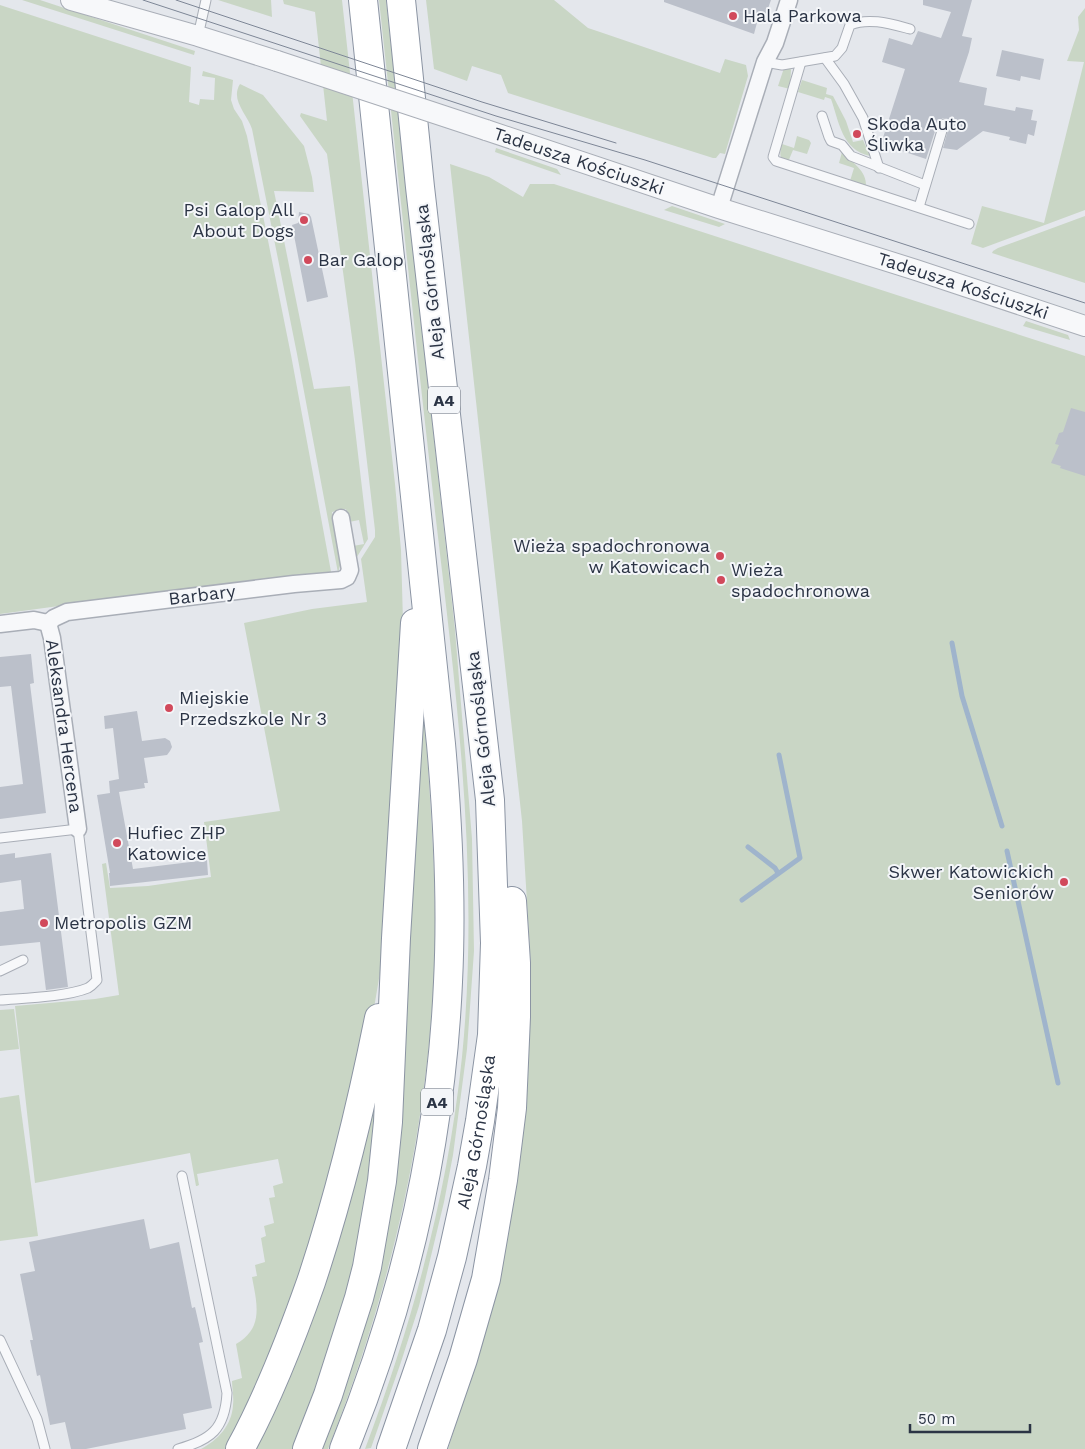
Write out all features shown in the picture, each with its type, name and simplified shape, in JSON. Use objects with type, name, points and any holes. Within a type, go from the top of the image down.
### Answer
[{"type":"highway","name":"A4","points":[[344,1449],[382,1345],[414,1228],[434,1125],[446,1017],[450,918],[446,808],[420,534],[363,0]]},
{"type":"highway","name":"Aleja Górnośląska","points":[[391,1449],[418,1375],[442,1297],[462,1211],[480,1121],[492,1036],[495,952],[490,800],[420,187],[401,0]]},
{"type":"highway","points":[[307,1449],[328,1395],[359,1298],[376,1222],[382,1181],[388,1122],[396,938],[420,534]]},
{"type":"highway","points":[[432,1449],[463,1359],[486,1279],[503,1180],[512,1108],[516,1016],[513,908],[490,800]]},
{"type":"highway","points":[[240,1449],[251,1430],[292,1336],[330,1225],[367,1079],[396,938]]},
{"type":"street","name":"Tadeusza Kościuszki","points":[[71,0],[198,36],[276,61],[719,208],[925,272],[1085,326]]},
{"type":"street","points":[[719,208],[765,62],[775,43],[789,0]]},
{"type":"street","name":"Barbary","points":[[48,623],[67,612],[345,579],[350,570],[341,518]]},
{"type":"street","points":[[0,624],[34,620],[48,623]]},
{"type":"street","name":"Aleksandra Hercena","points":[[48,623],[52,638],[78,829]]},
{"type":"lane","points":[[198,36],[206,0]]},
{"type":"lane","points":[[765,62],[782,65],[835,56],[842,48],[850,25],[856,22],[884,22],[910,29]]},
{"type":"lane","points":[[825,58],[844,84],[863,118],[879,168]]},
{"type":"lane","points":[[801,62],[773,157],[776,161],[969,224]]},
{"type":"lane","points":[[822,116],[828,137],[842,145],[851,156],[925,185]]},
{"type":"lane","points":[[918,207],[944,124]]},
{"type":"lane","points":[[0,838],[78,829],[97,980],[90,987],[79,991],[0,1000]]},
{"type":"lane","points":[[0,971],[22,960]]},
{"type":"lane","points":[[178,1449],[201,1443],[216,1429],[226,1412],[227,1394],[182,1176]]},
{"type":"lane","points":[[0,1340],[37,1419],[44,1449]]},
{"type":"green space","points":[[22,0],[40,0],[195,51],[194,55]]},
{"type":"green space","points":[[218,0],[271,0],[272,17]]},
{"type":"green space","points":[[283,0],[342,0],[395,484],[401,550],[403,622],[382,961],[374,1008],[326,1210],[232,1449],[201,1449],[213,1441],[227,1425],[233,1405],[232,1381],[242,1378],[236,1344],[245,1338],[255,1323],[257,1306],[252,1277],[257,1276],[255,1265],[265,1262],[261,1238],[266,1236],[264,1226],[274,1223],[269,1198],[275,1197],[273,1186],[283,1183],[278,1159],[197,1174],[199,1185],[197,1186],[190,1153],[35,1183],[15,1006],[119,995],[102,864],[106,863],[110,888],[148,886],[211,877],[204,822],[280,811],[244,623],[312,609],[367,602],[361,559],[375,537],[375,530],[355,360],[327,154],[300,116],[301,113],[327,121],[315,12],[284,4]]},
{"type":"green space","points":[[379,0],[386,0],[455,630],[472,839],[474,951],[467,1049],[453,1155],[444,1202],[419,1306],[371,1448],[365,1449],[413,1305],[438,1207],[448,1157],[462,1057],[467,990],[468,923],[464,788],[458,721]]},
{"type":"green space","points":[[426,0],[554,0],[588,28],[720,73],[725,59],[746,65],[748,76],[725,154],[720,153],[716,158],[713,158],[508,93],[501,75],[472,66],[467,81],[434,69]]},
{"type":"green space","points":[[0,5],[191,67],[189,102],[199,105],[200,99],[214,100],[215,78],[202,76],[203,71],[233,80],[231,100],[234,109],[242,121],[247,136],[291,355],[332,577],[288,577],[243,581],[0,614]]},
{"type":"green space","points":[[1085,8],[1085,210],[983,248],[971,244],[982,206],[1044,223],[1084,62],[1067,61],[1079,30],[1078,17]]},
{"type":"green space","points":[[784,68],[790,68],[791,70],[790,89],[778,86]]},
{"type":"green space","points":[[802,80],[827,88],[826,94],[833,96],[846,121],[853,142],[863,140],[870,156],[853,148],[847,141],[839,126],[831,99],[825,97],[824,100],[798,92]]},
{"type":"green space","points":[[240,84],[263,95],[304,146],[312,177],[314,192],[274,191],[314,389],[350,386],[368,539],[355,560],[353,546],[364,544],[359,520],[349,522],[346,509],[332,512],[341,562],[338,573],[252,129],[238,101],[237,90]]},
{"type":"green space","points":[[797,136],[809,140],[811,143],[807,154],[793,150],[788,162],[785,161],[781,158],[782,144],[794,148]]},
{"type":"green space","points":[[496,148],[557,169],[561,175],[495,152]]},
{"type":"green space","points":[[842,152],[861,171],[866,181],[866,186],[850,181],[854,168],[839,163]]},
{"type":"green space","points":[[450,164],[489,177],[523,197],[530,184],[554,184],[1085,356],[1085,1449],[448,1449],[479,1350],[524,1121],[528,1081],[531,967],[522,821]]},
{"type":"green space","points":[[672,206],[725,224],[719,227],[664,210]]},
{"type":"green space","points":[[1085,216],[1085,283],[992,253],[998,248]]},
{"type":"green space","points":[[1026,321],[1068,335],[1070,340],[1023,326]]},
{"type":"green space","points":[[422,715],[425,725],[431,807],[435,917],[432,1010],[426,1075],[404,1202],[389,1265],[371,1327],[328,1449],[317,1449],[369,1290]]},
{"type":"green space","points":[[14,1009],[19,1049],[0,1051],[0,1010]]},
{"type":"green space","points":[[380,1083],[360,1258],[297,1449],[250,1449]]},
{"type":"green space","points":[[19,1095],[38,1236],[0,1241],[0,1098]]},
{"type":"building","name":"Hala Parkowa","points":[[664,0],[771,0],[765,17],[759,15],[754,34],[664,2]]},
{"type":"building","points":[[923,0],[972,0],[962,36],[972,38],[959,82],[987,88],[984,105],[1015,111],[1016,107],[1033,110],[1031,120],[1037,121],[1034,136],[1028,134],[1026,144],[1009,140],[1010,137],[983,131],[957,150],[943,148],[950,123],[948,119],[943,118],[938,122],[926,159],[881,144],[905,69],[882,62],[889,38],[912,45],[918,31],[941,38],[951,12],[923,5]]},
{"type":"building","points":[[1002,50],[1044,59],[1040,80],[1021,76],[1020,81],[996,76]]},
{"type":"building","points":[[299,212],[309,214],[311,217],[328,297],[307,302],[292,225],[298,223]]},
{"type":"building","points":[[1071,408],[1085,412],[1085,476],[1051,463],[1059,445],[1055,444],[1059,433],[1063,432]]},
{"type":"building","points":[[31,654],[34,683],[30,684],[46,813],[0,819],[0,787],[23,784],[11,686],[0,687],[0,657]]},
{"type":"building","points":[[137,711],[142,741],[165,738],[170,741],[172,747],[167,755],[144,758],[148,783],[144,783],[145,788],[119,792],[133,869],[207,860],[208,875],[110,886],[110,873],[97,795],[110,793],[109,781],[119,779],[113,728],[105,729],[104,716]]},
{"type":"building","points":[[15,853],[15,858],[51,853],[68,987],[46,990],[40,942],[0,946],[0,912],[24,909],[21,880],[0,883],[0,855]]},
{"type":"building","points":[[144,1219],[150,1249],[179,1242],[192,1308],[195,1307],[203,1342],[199,1343],[212,1408],[183,1414],[186,1429],[86,1449],[71,1449],[65,1422],[50,1425],[40,1375],[37,1376],[30,1340],[33,1340],[20,1274],[35,1271],[29,1242]]},
{"type":"waterway","points":[[952,643],[962,696],[1002,826]]},
{"type":"waterway","points":[[742,900],[800,858],[779,755]]},
{"type":"waterway","points":[[748,847],[775,868],[778,873]]},
{"type":"waterway","points":[[1007,851],[1058,1083]]},
{"type":"tram line","points":[[143,0],[496,116],[645,160],[1085,303]]},
{"type":"tram line","points":[[176,0],[482,102],[616,143]]},
{"type":"place","name":"Hala Parkowa","points":[[733,16]]},
{"type":"place","name":"Skoda Auto Śliwka","points":[[857,134]]},
{"type":"place","name":"Psi Galop All About Dogs","points":[[304,220]]},
{"type":"place","name":"Bar Galop","points":[[308,260]]},
{"type":"place","name":"Wieża spadochronowa w Katowicach","points":[[720,556]]},
{"type":"place","name":"Wieża spadochronowa","points":[[721,580]]},
{"type":"place","name":"Miejskie Przedszkole Nr 3","points":[[169,708]]},
{"type":"place","name":"Hufiec ZHP Katowice","points":[[117,843]]},
{"type":"place","name":"Skwer Katowickich Seniorów","points":[[1064,882]]},
{"type":"place","name":"Metropolis GZM","points":[[44,923]]}]
